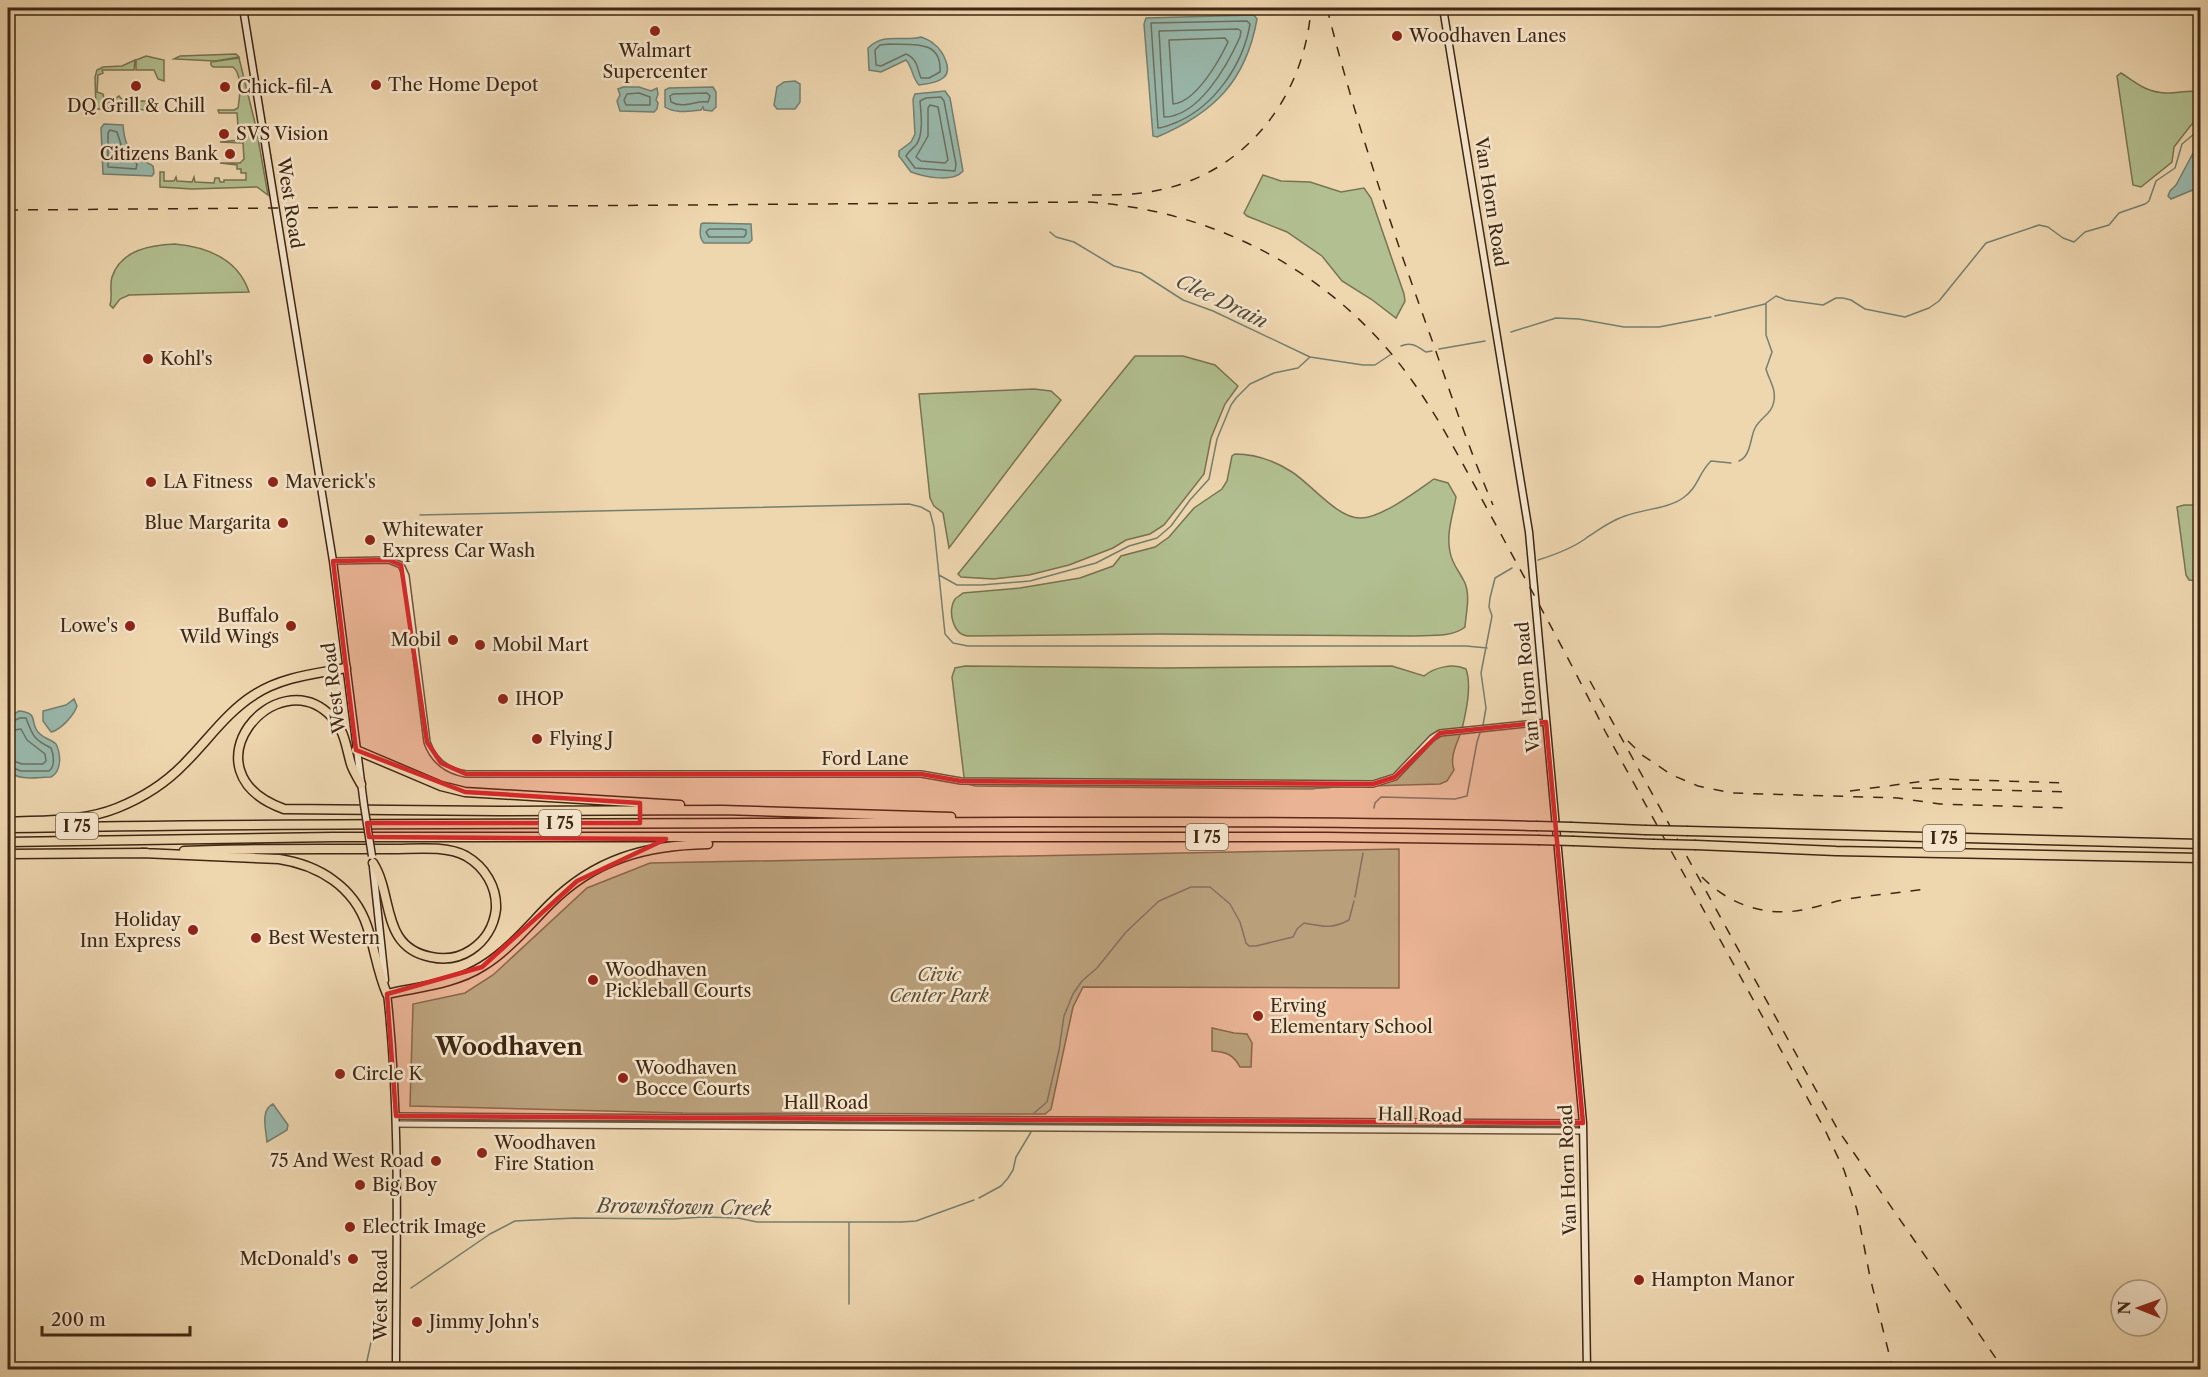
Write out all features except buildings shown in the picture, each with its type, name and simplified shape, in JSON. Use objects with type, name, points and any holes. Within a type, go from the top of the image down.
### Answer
[{"type":"highway","points":[[8,822],[70,819],[118,808],[148,793],[172,775],[236,709],[255,694],[287,680],[346,668]]},
{"type":"highway","points":[[361,784],[351,766],[346,743],[339,726],[330,715],[315,705],[291,702],[274,705],[262,711],[243,734],[239,758],[245,781],[264,801],[284,809],[722,810],[947,817],[964,818],[975,822]]},
{"type":"highway","points":[[357,750],[441,786],[465,792],[711,807],[722,810]]},
{"type":"highway","name":"I 75","points":[[8,828],[315,823],[1309,823],[1536,826],[2200,844]]},
{"type":"highway","name":"I 75","points":[[8,842],[333,837],[1326,837],[1538,840],[1836,851],[2200,858]]},
{"type":"highway","points":[[142,853],[279,859],[300,863],[324,873],[343,888],[362,914],[387,994],[452,979],[482,967],[503,951],[568,888],[610,862],[648,849],[744,843],[759,838]]},
{"type":"highway","points":[[8,854],[358,849],[455,852],[483,869],[493,886],[495,913],[487,934],[472,950],[458,956],[436,958],[417,953],[403,942],[392,925],[386,908],[380,875],[372,860]]},
{"type":"main road","name":"West Road","points":[[243,8],[333,561],[372,860],[394,1060],[396,1370]]},
{"type":"main road","name":"Van Horn Road","points":[[1443,8],[1526,505],[1583,1123],[1587,1370]]},
{"type":"street","name":"Ford Lane","points":[[333,561],[389,560],[401,566],[406,576],[427,742],[430,750],[441,763],[466,774],[921,774],[961,781],[1373,784],[1395,777],[1432,738],[1448,732],[1546,722]]},
{"type":"street","name":"Hall Road","points":[[396,1116],[1583,1123]]},
{"type":"street","points":[[432,1116],[432,1124]]},
{"type":"street","points":[[457,1116],[458,1124]]},
{"type":"street","points":[[530,1116],[530,1125]]},
{"type":"street","points":[[644,1117],[644,1125]]},
{"type":"street","points":[[747,1117],[747,1126]]},
{"type":"street","points":[[1257,1120],[1257,1129]]},
{"type":"street","points":[[1409,1122],[1409,1130]]},
{"type":"street","name":"Hall Road","points":[[396,1124],[1583,1131]]},
{"type":"highlighted area","points":[[389,560],[401,565],[427,742],[441,763],[466,774],[921,774],[961,781],[1373,784],[1395,777],[1440,733],[1546,722],[1583,1123],[396,1116],[387,994],[482,967],[577,881],[666,839],[369,837],[367,823],[640,823],[640,803],[465,792],[356,750],[333,561]]},
{"type":"green space","points":[[236,54],[239,57],[215,61],[174,59],[180,56]]},
{"type":"green space","points":[[146,56],[164,60],[164,81],[158,79],[154,70],[136,70],[136,60]]},
{"type":"green space","points":[[239,58],[256,127],[268,195],[257,187],[192,189],[160,187],[160,172],[164,172],[164,181],[174,181],[176,177],[177,181],[192,182],[194,177],[195,182],[214,183],[215,178],[219,178],[220,182],[246,180],[246,173],[241,173],[237,165],[220,163],[240,163],[244,159],[243,143],[220,142],[239,140],[237,113],[219,113],[218,110],[238,108],[240,86],[238,75],[233,67],[213,67],[211,65],[211,62]]},
{"type":"green space","points":[[135,60],[134,70],[102,70],[103,73],[98,75],[97,92],[103,94],[105,103],[110,101],[110,107],[96,109],[95,77],[97,70],[103,67],[122,66]]},
{"type":"green space","points":[[2121,73],[2152,91],[2200,92],[2200,118],[2191,125],[2174,147],[2172,162],[2141,187],[2133,185],[2117,76]]},
{"type":"green space","points":[[119,96],[123,101],[154,101],[153,108],[149,110],[118,109],[115,106],[116,98]]},
{"type":"green space","points":[[1263,175],[1281,181],[1310,182],[1341,192],[1364,188],[1371,198],[1404,294],[1405,301],[1396,318],[1342,281],[1322,256],[1287,232],[1244,213]]},
{"type":"green space","points":[[175,244],[199,248],[220,257],[237,271],[249,292],[129,295],[120,299],[113,308],[110,305],[112,277],[122,261],[129,255],[146,248]]},
{"type":"green space","points":[[1135,356],[1183,356],[1215,365],[1238,386],[1225,404],[1211,438],[1204,474],[1164,525],[1150,534],[1126,540],[1113,548],[1069,565],[1029,575],[993,579],[961,577],[958,574]]},
{"type":"green space","points":[[1034,389],[1051,391],[1061,400],[949,548],[943,513],[934,506],[930,498],[919,394]]},
{"type":"green space","points":[[1235,454],[1265,459],[1292,472],[1334,507],[1352,517],[1361,518],[1378,514],[1409,497],[1434,479],[1448,483],[1456,497],[1449,531],[1449,545],[1454,564],[1466,586],[1468,604],[1465,627],[1453,633],[1432,636],[1160,634],[968,636],[963,635],[955,627],[952,615],[953,604],[955,599],[963,593],[1020,588],[1080,578],[1113,566],[1121,556],[1155,547],[1169,537],[1194,508],[1222,489],[1227,481],[1232,456]]},
{"type":"green space","points":[[2200,505],[2200,581],[2189,580],[2186,575],[2177,507]]},
{"type":"green space","points":[[965,666],[1162,668],[1392,666],[1424,676],[1439,668],[1456,666],[1466,669],[1468,676],[1467,707],[1453,754],[1454,770],[1447,781],[1440,784],[1312,789],[975,786],[968,784],[964,777],[952,677],[955,668]]},
{"type":"green space","name":"Civic Center Park","points":[[1399,849],[1399,988],[1083,987],[1073,1007],[1051,1109],[1045,1114],[683,1113],[410,1106],[413,1004],[465,993],[493,975],[587,888],[650,863]]},
{"type":"green space","points":[[1212,1028],[1247,1034],[1252,1043],[1251,1067],[1240,1067],[1229,1055],[1212,1051]]},
{"type":"water","points":[[1254,15],[1257,19],[1245,60],[1236,77],[1224,92],[1195,117],[1177,128],[1157,137],[1153,136],[1144,24],[1146,18]]},
{"type":"water","points":[[921,37],[937,47],[946,60],[946,74],[941,80],[919,85],[906,60],[881,72],[869,70],[868,48],[874,43],[887,39]]},
{"type":"water","points":[[795,81],[800,84],[800,102],[795,109],[777,109],[774,105],[777,87],[784,82]]},
{"type":"water","points":[[639,87],[651,91],[657,88],[657,109],[654,112],[620,111],[617,101],[620,95],[618,89]]},
{"type":"water","points":[[713,87],[716,92],[716,107],[712,111],[704,110],[703,107],[701,110],[683,112],[665,107],[665,90],[669,88]]},
{"type":"water","points":[[945,91],[950,98],[963,171],[946,178],[911,172],[899,156],[899,151],[911,142],[915,134],[913,99],[915,94]]},
{"type":"water","points":[[104,124],[123,125],[125,140],[129,148],[140,159],[153,166],[152,176],[103,174],[101,128]]},
{"type":"water","points":[[2200,140],[2200,187],[2171,199],[2168,196],[2170,191],[2176,185]]},
{"type":"water","points":[[703,223],[751,224],[752,240],[749,243],[704,243],[700,234]]},
{"type":"water","points":[[74,699],[77,706],[73,714],[67,722],[51,732],[43,721],[43,711],[66,705]]},
{"type":"water","points":[[19,711],[30,714],[42,736],[56,744],[60,762],[57,771],[51,777],[22,777],[9,770],[8,722],[12,715]]},
{"type":"water","points":[[273,1104],[288,1125],[287,1130],[267,1142],[265,1115]]},
{"type":"waterway","name":"Brownstown Creek","points":[[1739,461],[1746,455],[1757,424],[1771,409],[1774,401],[1773,388],[1766,369],[1772,352],[1766,335],[1766,303],[1776,296],[1786,300],[1823,305],[1836,298],[1843,298],[1865,309],[1905,317],[1929,308],[1939,301],[1986,243],[2039,225],[2048,227],[2063,238],[2074,242],[2085,232],[2109,225],[2119,213],[2145,204],[2149,201],[2156,181],[2175,168],[2182,144],[2200,129]]},
{"type":"waterway","name":"Clee Drain","points":[[1050,232],[1056,237],[1074,242],[1114,266],[1141,273],[1183,300],[1213,311],[1310,357],[1375,365],[1390,355]]},
{"type":"waterway","name":"Clee Drain","points":[[1715,316],[1765,304]]},
{"type":"waterway","name":"Clee Drain","points":[[1511,332],[1556,318],[1579,319],[1624,327],[1659,327],[1711,317]]},
{"type":"waterway","name":"Clee Drain","points":[[1439,349],[1485,341]]},
{"type":"waterway","name":"Clee Drain","points":[[1401,346],[1411,344],[1426,352],[1432,351]]},
{"type":"waterway","points":[[939,575],[957,585],[1030,581],[1096,563],[1129,546],[1157,538],[1171,526],[1209,479],[1217,439],[1236,398],[1250,384],[1274,373],[1298,368],[1310,357]]},
{"type":"waterway","name":"Brownstown Creek","points":[[1538,560],[1574,546],[1620,518],[1677,502],[1692,490],[1711,461],[1731,463]]},
{"type":"waterway","points":[[420,515],[909,504],[930,512],[934,527],[945,634],[953,643],[968,646],[1466,646],[1487,648]]},
{"type":"waterway","name":"Brownstown Creek","points":[[1483,725],[1486,708],[1481,673],[1492,616],[1489,607],[1490,598],[1495,578],[1512,568]]},
{"type":"waterway","name":"Brownstown Creek","points":[[1374,808],[1375,803],[1381,797],[1455,799],[1467,796],[1481,730]]},
{"type":"waterway","name":"Brownstown Creek","points":[[1355,897],[1363,853]]},
{"type":"waterway","name":"Brownstown Creek","points":[[1034,1113],[1047,1102],[1064,1016],[1073,994],[1126,932],[1159,901],[1191,887],[1210,887],[1230,904],[1249,946],[1293,937],[1304,923],[1326,926],[1342,923],[1349,920],[1354,901]]},
{"type":"waterway","name":"Brownstown Creek","points":[[979,1198],[1001,1186],[1008,1178],[1013,1170],[1016,1157],[1031,1132]]},
{"type":"waterway","name":"Brownstown Creek","points":[[411,1288],[490,1234],[515,1221],[703,1217],[738,1218],[757,1222],[901,1222],[916,1221],[974,1200]]},
{"type":"waterway","points":[[849,1223],[849,1304]]},
{"type":"waterway","name":"Brownstown Creek","points":[[365,1370],[378,1310]]},
{"type":"railway","points":[[1092,195],[1137,194],[1164,189],[1195,179],[1222,164],[1247,145],[1268,123],[1285,97],[1298,69],[1311,8]]},
{"type":"railway","points":[[1327,8],[1362,134],[1389,218],[1493,505]]},
{"type":"railway","points":[[8,210],[1087,202],[1135,208],[1182,218],[1228,234],[1271,255],[1311,280],[1349,310],[1383,344],[1425,399],[1457,453],[1605,731],[1825,1130],[1844,1170],[1857,1210],[1870,1277],[1893,1370]]},
{"type":"railway","points":[[1590,681],[1838,1130],[2004,1370]]},
{"type":"railway","points":[[1628,741],[1642,755],[1672,775],[1698,786],[1732,793],[1898,798],[1940,804],[2067,808]]},
{"type":"railway","points":[[1850,791],[1939,779],[2068,783]]},
{"type":"railway","points":[[1912,788],[2068,792]]},
{"type":"railway","points":[[1702,877],[1723,895],[1735,901],[1774,912],[1802,910],[1847,899],[1925,889]]},
{"type":"place","name":"Walmart Supercenter","points":[[655,31]]},
{"type":"place","name":"Woodhaven Lanes","points":[[1397,36]]},
{"type":"place","name":"The Home Depot","points":[[376,85]]},
{"type":"place","name":"DQ Grill & Chill","points":[[136,86]]},
{"type":"place","name":"Chick-fil-A","points":[[225,87]]},
{"type":"place","name":"SVS Vision","points":[[224,134]]},
{"type":"place","name":"Citizens Bank","points":[[230,154]]},
{"type":"place","name":"Kohl's","points":[[148,359]]},
{"type":"place","name":"LA Fitness","points":[[151,482]]},
{"type":"place","name":"Maverick's","points":[[273,482]]},
{"type":"place","name":"Blue Margarita","points":[[283,523]]},
{"type":"place","name":"Whitewater Express Car Wash","points":[[370,540]]},
{"type":"place","name":"Lowe's","points":[[130,626]]},
{"type":"place","name":"Buffalo Wild Wings","points":[[291,626]]},
{"type":"place","name":"Mobil","points":[[453,640]]},
{"type":"place","name":"Mobil Mart","points":[[480,645]]},
{"type":"place","name":"IHOP","points":[[503,699]]},
{"type":"place","name":"Flying J","points":[[537,739]]},
{"type":"place","name":"Holiday Inn Express","points":[[193,930]]},
{"type":"place","name":"Best Western","points":[[256,938]]},
{"type":"place","name":"Woodhaven Pickleball Courts","points":[[593,980]]},
{"type":"place","name":"Erving Elementary School","points":[[1258,1016]]},
{"type":"place","name":"Circle K","points":[[340,1074]]},
{"type":"place","name":"Woodhaven Bocce Courts","points":[[623,1078]]},
{"type":"place","name":"Woodhaven Fire Station","points":[[482,1153]]},
{"type":"place","name":"75 And West Road","points":[[436,1161]]},
{"type":"place","name":"Big Boy","points":[[360,1185]]},
{"type":"place","name":"Electrik Image","points":[[350,1227]]},
{"type":"place","name":"McDonald's","points":[[353,1259]]},
{"type":"place","name":"Hampton Manor","points":[[1639,1280]]},
{"type":"place","name":"Jimmy John's","points":[[417,1322]]},
{"type":"district","name":"Woodhaven","points":[[509,1047]]}]
